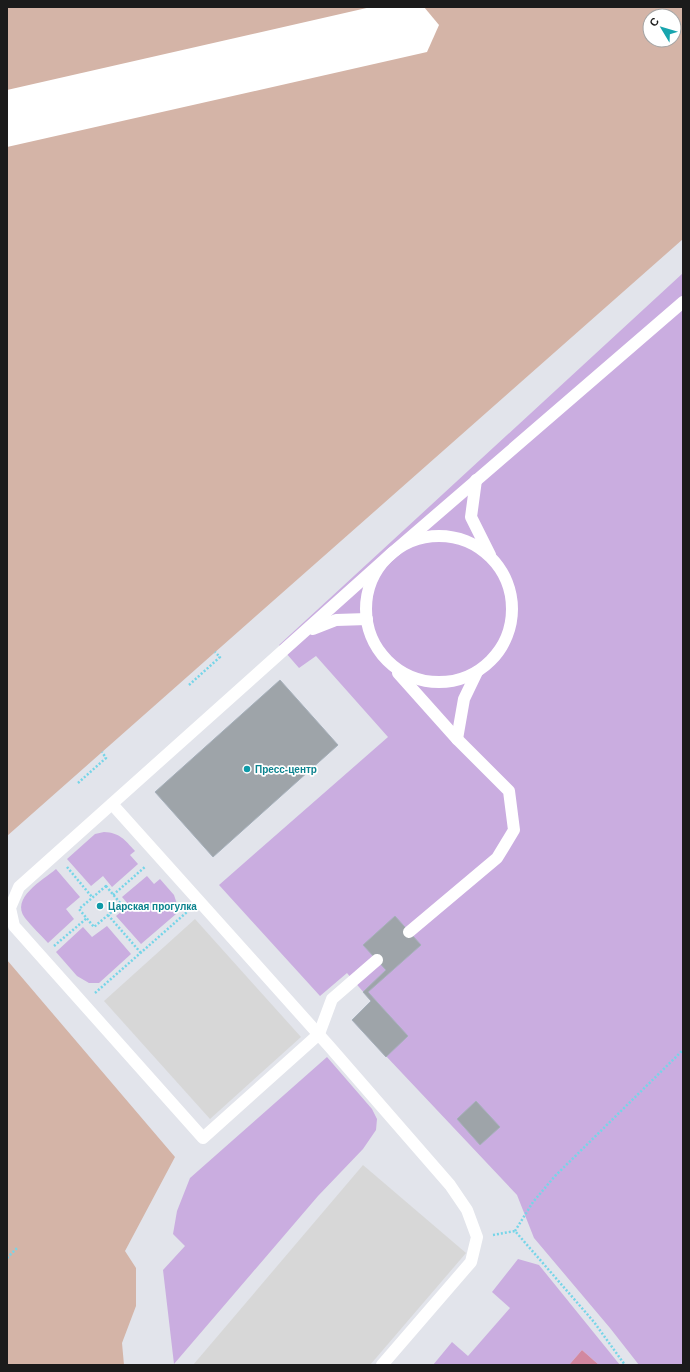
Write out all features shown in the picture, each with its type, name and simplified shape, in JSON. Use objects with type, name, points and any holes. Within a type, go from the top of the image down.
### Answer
[{"type":"lane","points":[[377,960],[332,999],[319,1034],[203,1138],[14,926],[10,908],[19,887],[391,554],[683,302]]},
{"type":"lane","points":[[385,659],[395,668],[412,678],[440,683],[467,678],[492,660],[501,650],[507,638],[513,614],[511,592],[503,572],[492,557],[471,517],[476,480]]},
{"type":"lane","points":[[409,932],[497,858],[514,830],[509,791],[457,739],[385,659],[372,639],[366,619],[367,597],[371,582],[377,570],[391,554],[414,541],[435,536],[456,538],[478,547],[492,557]]},
{"type":"lane","points":[[306,631],[336,620],[366,619]]},
{"type":"lane","points":[[457,739],[464,699],[477,672]]},
{"type":"lane","points":[[112,804],[319,1034],[450,1185],[467,1210],[478,1237],[471,1262],[382,1365]]},
{"type":"path","points":[[189,684],[220,657],[215,652]]},
{"type":"path","points":[[78,783],[106,758],[102,752]]},
{"type":"path","points":[[56,854],[92,897]]},
{"type":"path","points":[[113,895],[158,854]]},
{"type":"path","points":[[106,886],[113,895],[121,904],[94,927],[79,909],[106,886]]},
{"type":"path","points":[[83,1004],[200,900]]},
{"type":"path","points":[[108,915],[141,953]]},
{"type":"path","points":[[41,957],[86,918]]},
{"type":"path","points":[[478,1237],[515,1231],[533,1202],[555,1176],[683,1050]]},
{"type":"path","points":[[515,1231],[594,1322],[625,1365]]},
{"type":"path","points":[[7,1258],[17,1248]]},
{"type":"shaded area","points":[[7,7],[683,7],[683,239],[7,836]]},
{"type":"shaded area","points":[[683,273],[683,1365],[639,1365],[610,1328],[534,1238],[517,1195],[352,1020],[371,1001],[347,973],[320,996],[219,885],[388,737],[316,656],[299,668],[279,645]]},
{"type":"shaded area","points":[[104,832],[118,835],[125,840],[135,851],[130,855],[138,864],[112,887],[103,876],[91,886],[67,859],[95,834]]},
{"type":"shaded area","points":[[56,869],[80,897],[66,909],[74,919],[48,943],[25,918],[21,911],[22,903],[30,890]]},
{"type":"shaded area","points":[[147,876],[154,884],[160,879],[174,895],[177,904],[176,914],[141,944],[116,916],[129,905],[122,897]]},
{"type":"shaded area","points":[[195,919],[301,1037],[210,1119],[104,1001]]},
{"type":"shaded area","points":[[107,926],[131,954],[99,983],[89,983],[77,976],[56,952],[83,927],[92,937]]},
{"type":"shaded area","points":[[7,960],[175,1157],[125,1251],[136,1268],[136,1306],[122,1343],[124,1365],[7,1365]]},
{"type":"shaded area","points":[[327,1057],[372,1109],[377,1119],[376,1130],[363,1149],[318,1196],[174,1364],[163,1270],[185,1246],[173,1234],[177,1211],[190,1178]]},
{"type":"shaded area","points":[[363,1165],[466,1253],[370,1365],[193,1365]]},
{"type":"shaded area","points":[[518,1259],[539,1265],[620,1365],[599,1365],[582,1350],[569,1365],[433,1365],[452,1342],[468,1356],[510,1308],[492,1292]]},
{"type":"shaded area","points":[[582,1350],[599,1365],[569,1365]]},
{"type":"pier","points":[[371,7],[424,7],[439,25],[427,52],[7,147],[7,90]]},
{"type":"building","name":"Пресс-центр","points":[[280,680],[338,745],[213,857],[155,792]]},
{"type":"building","points":[[395,916],[421,945],[368,992],[408,1036],[386,1057],[352,1020],[371,1001],[363,992],[386,970],[363,945]]},
{"type":"building","points":[[476,1101],[500,1127],[480,1145],[457,1119]]},
{"type":"place","name":"Пресс-центр","points":[[247,769]]},
{"type":"place","name":"Царская прогулка","points":[[100,906]]}]
